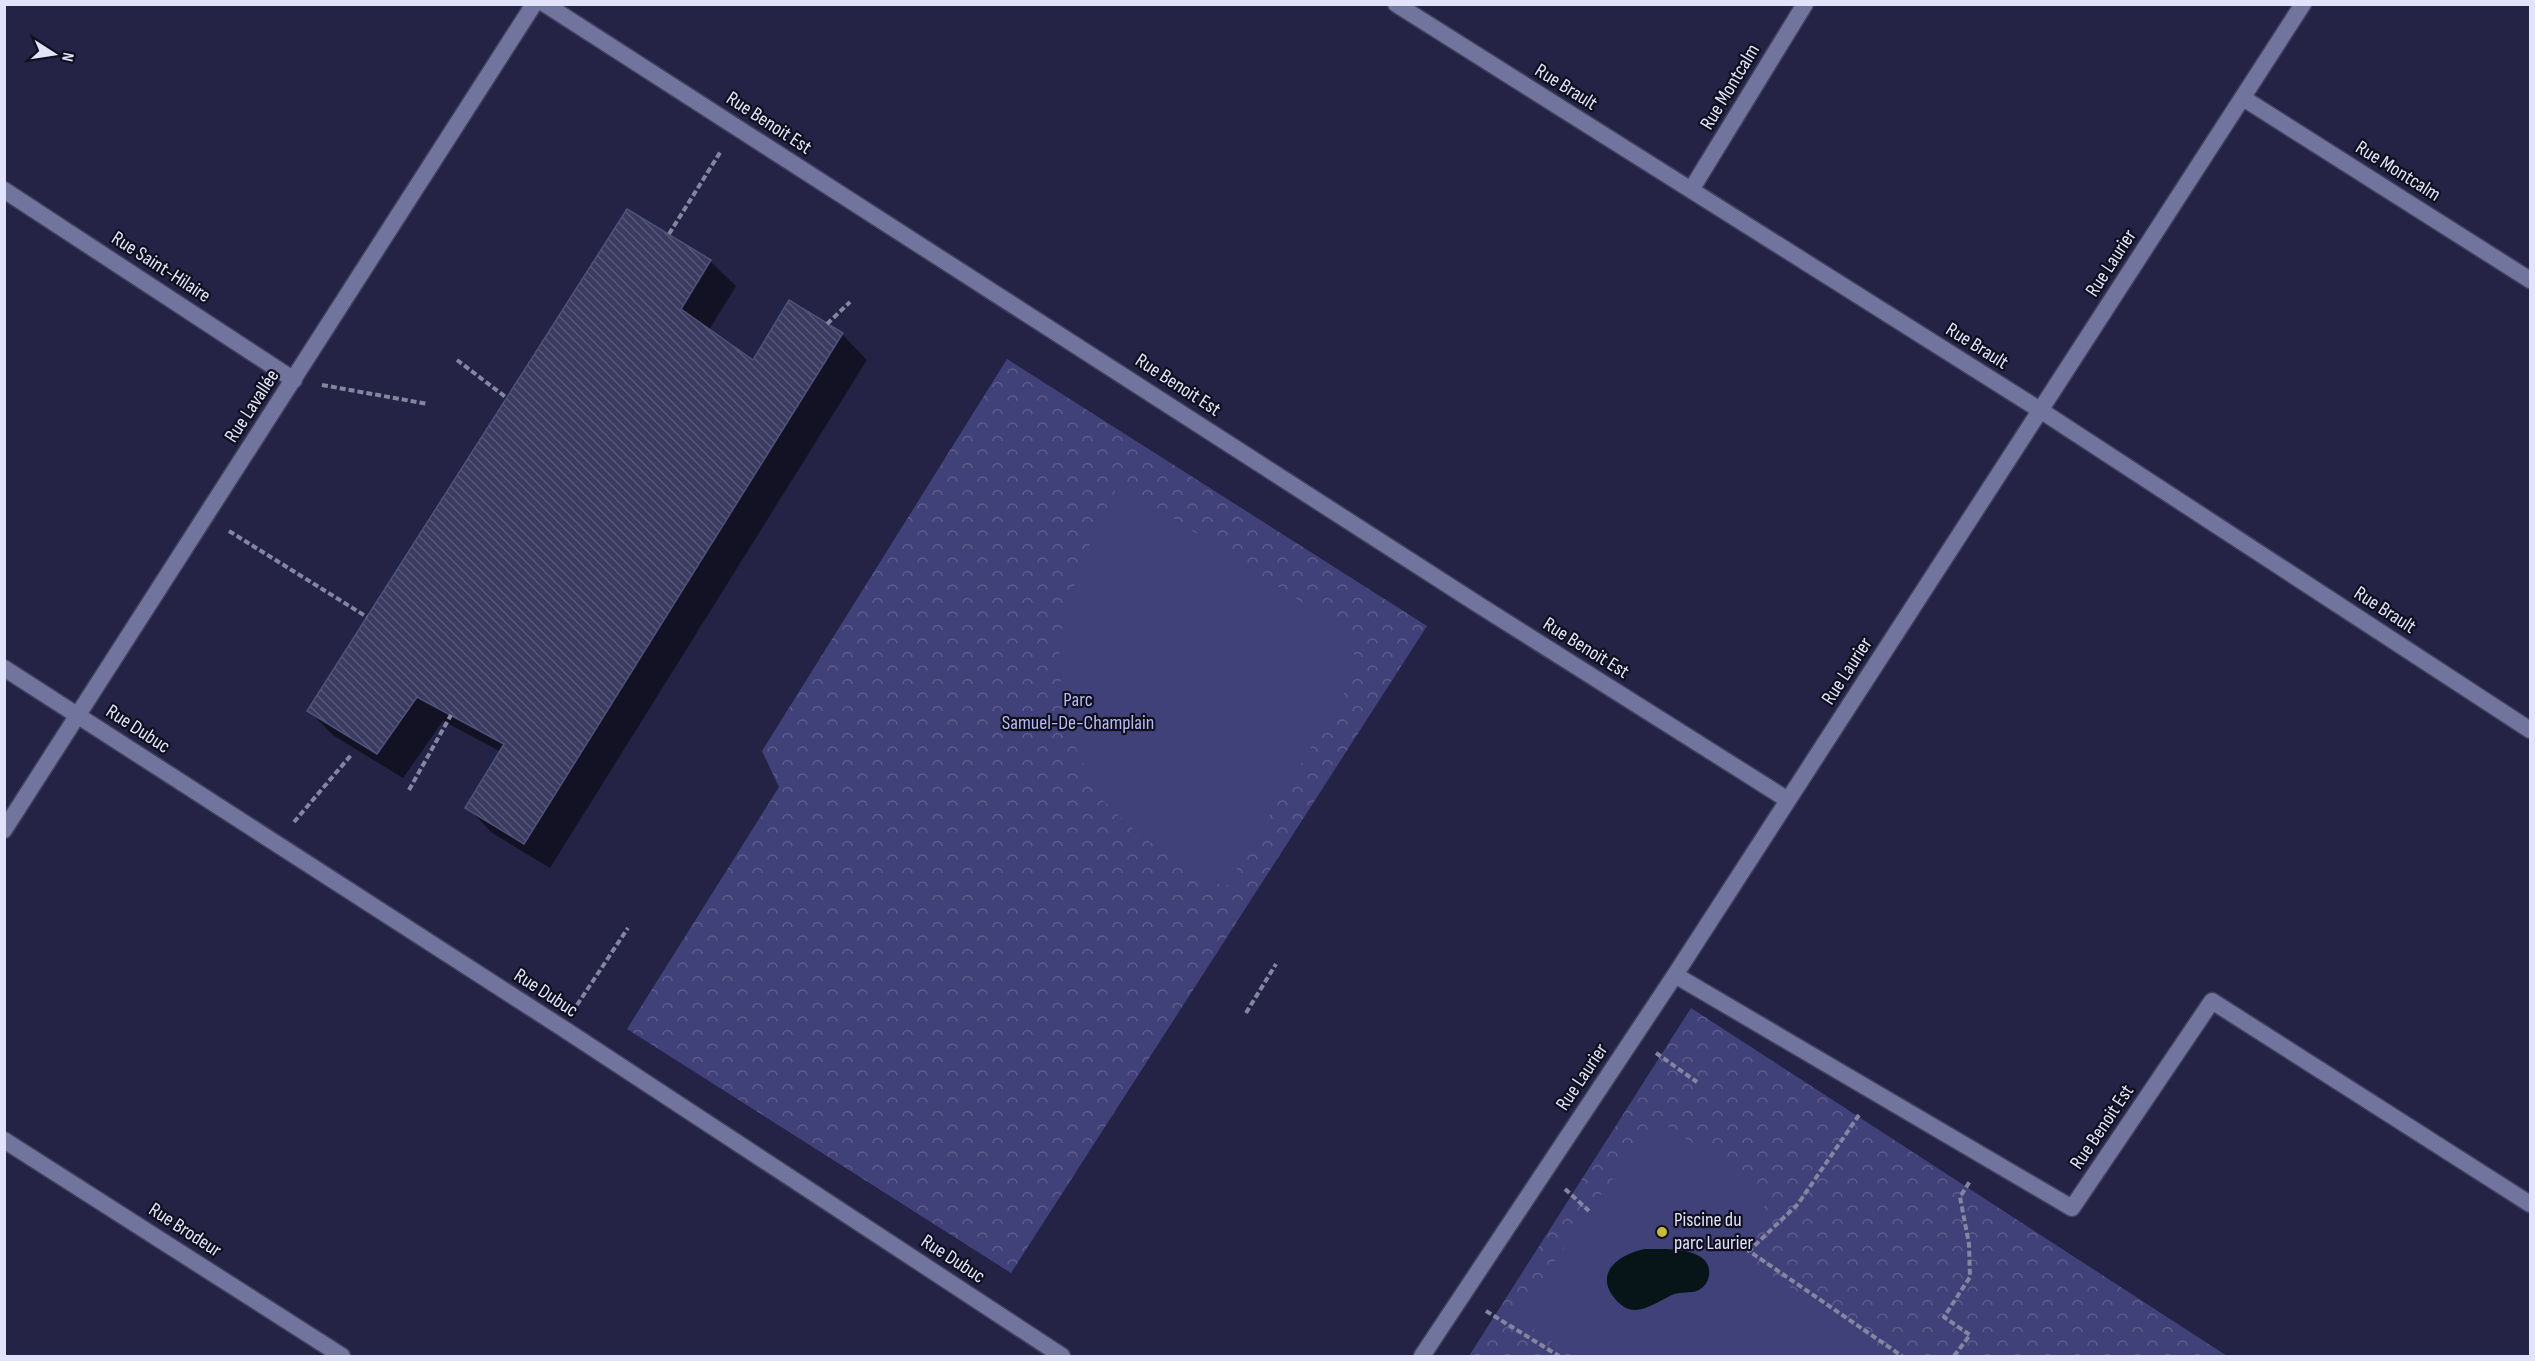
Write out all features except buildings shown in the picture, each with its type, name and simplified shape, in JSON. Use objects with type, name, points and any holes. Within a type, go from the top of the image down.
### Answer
[{"type":"street","name":"Rue Lavallée","points":[[4,831],[534,4]]},
{"type":"street","name":"Rue Benoit Est","points":[[545,4],[1479,605],[1788,800]]},
{"type":"street","name":"Rue Brault","points":[[1396,4],[2040,410],[2530,730]]},
{"type":"street","name":"Rue Montcalm","points":[[1691,190],[1805,4]]},
{"type":"street","name":"Rue Laurier","points":[[1422,1356],[1634,1038],[2303,4]]},
{"type":"street","name":"Rue Montcalm","points":[[2243,98],[2530,280]]},
{"type":"street","name":"Rue Saint-Hilaire","points":[[4,190],[294,380]]},
{"type":"street","name":"Rue Dubuc","points":[[4,668],[564,1029],[1062,1356]]},
{"type":"street","name":"Rue Benoit Est","points":[[1675,975],[2072,1208],[2212,1001],[2530,1204]]},
{"type":"street","name":"Rue Brodeur","points":[[4,1140],[342,1356]]},
{"type":"path","points":[[669,234],[736,127]]},
{"type":"path","points":[[827,324],[850,302]]},
{"type":"path","points":[[457,360],[507,398]]},
{"type":"path","points":[[294,380],[428,404]]},
{"type":"path","points":[[206,517],[367,617]]},
{"type":"path","points":[[409,790],[451,715]]},
{"type":"path","points":[[276,843],[352,754]]},
{"type":"path","points":[[564,1029],[628,928]]},
{"type":"path","points":[[1246,1013],[1275,964]]},
{"type":"path","points":[[1634,1038],[1697,1082]]},
{"type":"path","points":[[1873,1091],[1846,1137],[1798,1204],[1749,1251],[1902,1356]]},
{"type":"path","points":[[1954,1356],[1970,1335],[1944,1317],[1970,1277],[1968,1244],[1960,1197],[1984,1156]]},
{"type":"path","points":[[1462,1296],[1559,1356]]},
{"type":"green space","name":"Parc Samuel-De-Champlain","points":[[1007,359],[1427,626],[1011,1273],[627,1029],[779,787],[762,751]]},
{"type":"green space","points":[[1119,483],[1349,633],[1358,670],[1225,888],[1142,837],[1097,795],[1062,717],[1059,638],[1082,560]]},
{"type":"green space","points":[[1691,1008],[2227,1356],[1469,1356]]},
{"type":"green space","name":"Piscine du parc Laurier","points":[[1656,1119],[1771,1195],[1738,1253],[1893,1356],[1574,1356],[1516,1318],[1589,1211]]},
{"type":"shaded area","points":[[1645,1249],[1685,1251],[1695,1254],[1708,1266],[1707,1282],[1699,1290],[1675,1294],[1649,1307],[1634,1310],[1627,1308],[1612,1295],[1608,1286],[1609,1270],[1621,1258]]},
{"type":"place","name":"Piscine du parc Laurier","points":[[1662,1232]]}]
